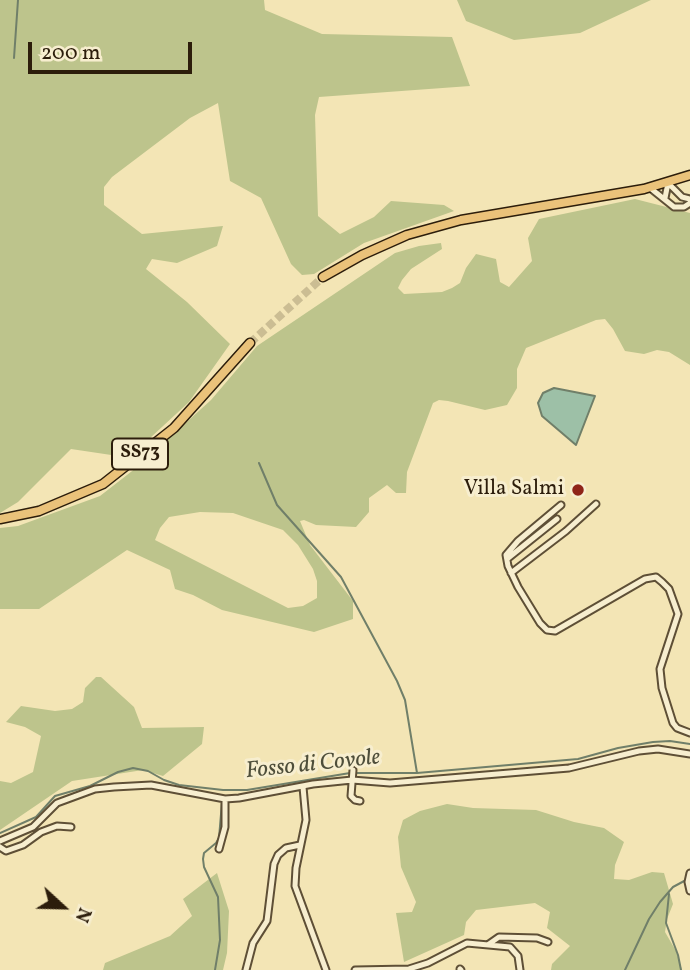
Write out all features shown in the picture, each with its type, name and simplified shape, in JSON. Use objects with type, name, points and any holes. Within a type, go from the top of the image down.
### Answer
[{"type":"main road","points":[[323,277],[362,255],[407,235],[461,220],[649,187],[687,176]]},
{"type":"main road","name":"SS73","points":[[0,519],[39,511],[103,484],[174,428],[250,343]]},
{"type":"street","points":[[677,192],[687,176]]},
{"type":"street","points":[[649,187],[670,204],[680,208],[690,201],[668,183]]},
{"type":"street","points":[[665,198],[668,183]]},
{"type":"street","points":[[511,573],[596,504]]},
{"type":"street","points":[[561,505],[517,541],[506,555],[511,573],[540,623],[547,630],[555,631],[645,579],[656,578],[662,582],[669,589],[678,614],[660,669],[662,688],[673,723],[677,728],[690,733]]},
{"type":"street","points":[[507,559],[556,519]]},
{"type":"street","points":[[0,841],[33,827],[57,803],[95,789],[139,784],[225,799],[303,787],[352,775],[390,783],[569,768],[658,749],[690,754]]},
{"type":"street","points":[[352,775],[351,796],[360,801]]},
{"type":"street","points":[[303,787],[306,820],[295,886],[323,969]]},
{"type":"street","points":[[219,849],[225,827],[225,799]]},
{"type":"street","points":[[0,847],[6,851],[57,826],[71,827]]},
{"type":"street","points":[[246,970],[253,943],[267,921],[274,864],[278,855],[286,848],[300,845]]},
{"type":"street","points":[[690,873],[690,891]]},
{"type":"street","points":[[489,944],[499,937],[537,938],[548,942]]},
{"type":"street","points":[[355,970],[409,969],[428,963],[467,943],[510,947],[518,956],[520,970]]},
{"type":"shaded area","points":[[0,0],[264,0],[265,10],[322,34],[452,37],[470,86],[319,97],[315,115],[318,216],[340,234],[374,217],[391,201],[444,205],[454,211],[364,243],[314,274],[302,275],[291,264],[261,198],[230,181],[218,103],[190,118],[112,177],[104,187],[104,205],[142,234],[223,226],[217,246],[177,263],[152,259],[146,269],[187,302],[230,344],[189,402],[136,451],[118,456],[71,449],[18,502],[0,513]]},
{"type":"shaded area","points":[[457,0],[651,0],[580,33],[514,40],[466,21]]},
{"type":"shaded area","points":[[635,199],[690,213],[690,365],[669,352],[657,350],[644,354],[625,351],[605,319],[596,320],[526,348],[517,369],[517,388],[507,405],[485,410],[448,401],[439,400],[433,403],[407,472],[406,493],[396,493],[387,485],[369,498],[369,512],[356,527],[316,525],[300,521],[310,545],[353,601],[353,619],[314,632],[222,610],[175,589],[170,570],[127,550],[39,609],[0,609],[0,528],[18,526],[100,496],[136,468],[211,400],[257,346],[395,253],[441,243],[442,249],[411,269],[402,280],[398,288],[404,294],[442,292],[452,288],[460,283],[476,254],[496,259],[500,282],[509,287],[532,261],[528,238],[539,219]],"holes":[[[200,512],[233,513],[283,530],[298,545],[313,569],[317,581],[317,598],[303,606],[288,608],[155,540],[169,517]]]},
{"type":"shaded area","points":[[554,388],[595,396],[576,445],[542,416],[538,403],[543,393]]},
{"type":"shaded area","points":[[96,677],[101,677],[134,707],[142,728],[204,727],[202,744],[163,776],[143,770],[72,781],[0,830],[0,781],[11,783],[33,772],[41,736],[25,727],[6,722],[21,706],[55,711],[72,709],[83,702],[85,688]]},
{"type":"shaded area","points":[[447,804],[473,808],[536,810],[604,828],[624,842],[615,865],[614,879],[629,880],[652,872],[664,873],[673,904],[665,932],[676,951],[682,970],[551,970],[552,964],[570,946],[547,928],[550,912],[535,903],[476,910],[466,922],[464,935],[404,962],[396,913],[412,912],[416,902],[401,867],[398,837],[403,820],[420,811]]},
{"type":"shaded area","points":[[217,873],[229,911],[227,953],[223,970],[103,970],[105,963],[170,936],[192,916],[183,899]]},
{"type":"waterway","points":[[14,58],[18,0]]},
{"type":"waterway","points":[[259,463],[277,505],[341,577],[397,681],[405,700],[417,773]]},
{"type":"waterway","name":"Fosso di Covole","points":[[355,773],[417,773],[578,759],[653,742],[690,744]]},
{"type":"waterway","name":"Fosso di Covole","points":[[0,833],[36,817],[55,796],[90,786],[118,772],[133,768],[148,771],[179,785],[223,790],[247,790],[350,773]]},
{"type":"waterway","points":[[215,970],[220,940],[218,897],[203,859],[204,853],[219,838],[222,802]]},
{"type":"waterway","points":[[625,970],[660,902],[673,887],[686,880]]},
{"type":"waterway","points":[[669,894],[666,923],[681,970]]},
{"type":"tunnel","points":[[250,343],[323,277]]},
{"type":"place","name":"Villa Salmi","points":[[578,490]]}]
